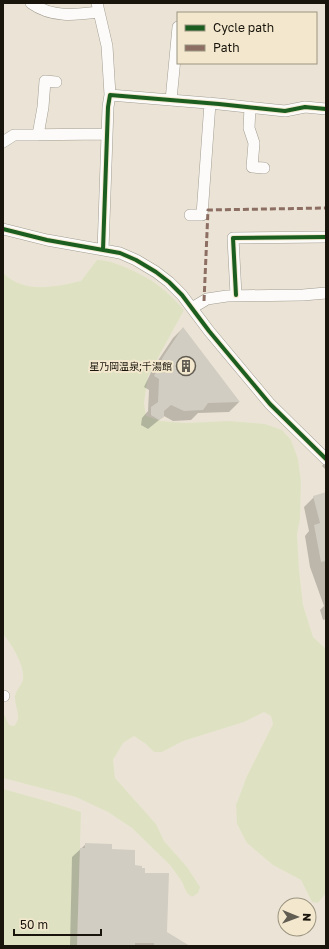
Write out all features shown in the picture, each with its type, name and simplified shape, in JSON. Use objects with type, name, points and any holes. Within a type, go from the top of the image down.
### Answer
[{"type":"street","points":[[31,3],[48,12],[53,18],[78,14],[98,8],[107,46],[110,95],[107,134],[103,250]]},
{"type":"street","points":[[171,100],[177,34]]},
{"type":"street","points":[[38,135],[43,107],[45,81],[56,82]]},
{"type":"street","points":[[110,95],[285,111],[305,107],[326,109]]},
{"type":"street","points":[[190,215],[202,215],[200,160],[210,103]]},
{"type":"street","points":[[250,107],[248,128],[254,143],[252,168],[264,168]]},
{"type":"street","points":[[3,142],[14,135],[107,134]]},
{"type":"street","points":[[3,229],[47,240],[120,254],[136,260],[156,272],[170,282],[182,294],[270,404],[326,459]]},
{"type":"street","points":[[236,295],[233,238],[326,237]]},
{"type":"street","points":[[192,308],[207,299],[236,295],[303,295],[326,293]]},
{"type":"green space","points":[[97,260],[116,264],[144,276],[158,285],[165,290],[184,310],[148,376],[144,403],[146,416],[161,421],[185,423],[229,421],[265,424],[282,430],[291,440],[298,459],[301,482],[300,519],[297,534],[303,605],[313,637],[326,649],[326,893],[318,903],[317,897],[310,897],[301,880],[273,865],[247,843],[237,824],[236,805],[247,776],[273,724],[271,716],[264,712],[244,722],[183,741],[162,752],[154,752],[146,744],[134,736],[123,743],[113,760],[115,778],[156,824],[164,841],[187,867],[200,887],[198,893],[192,897],[187,893],[182,882],[171,866],[132,828],[108,812],[76,797],[3,778],[3,712],[9,725],[14,726],[17,723],[18,715],[15,696],[23,679],[23,674],[17,655],[3,634],[3,273],[12,280],[30,286],[50,287],[81,281]]},
{"type":"green space","points":[[3,789],[81,812],[77,946],[3,946]]},
{"type":"building","name":"星乃岡温泉;千湯館","points":[[183,327],[240,402],[208,403],[203,410],[184,411],[171,405],[164,411],[164,417],[159,420],[151,415],[151,407],[158,402],[159,379],[154,376],[163,357]]},
{"type":"building","points":[[326,492],[326,561],[321,562],[314,525],[320,523],[313,496]]},
{"type":"building","points":[[85,843],[112,844],[112,849],[135,850],[135,865],[145,868],[145,873],[169,873],[167,932],[190,946],[154,946],[154,943],[135,943],[135,946],[77,946],[80,848],[85,848]]},
{"type":"marked path","points":[[204,301],[208,210],[326,208]]},
{"type":"cycle path","points":[[103,250],[108,107],[110,95],[285,111],[305,107],[326,109]]},
{"type":"cycle path","points":[[3,229],[47,240],[120,253],[136,260],[156,272],[182,295],[209,331],[270,404],[326,459]]},
{"type":"cycle path","points":[[236,295],[233,238],[326,237]]},
{"type":"place","name":"星乃岡温泉;千湯館","points":[[186,366]]}]
